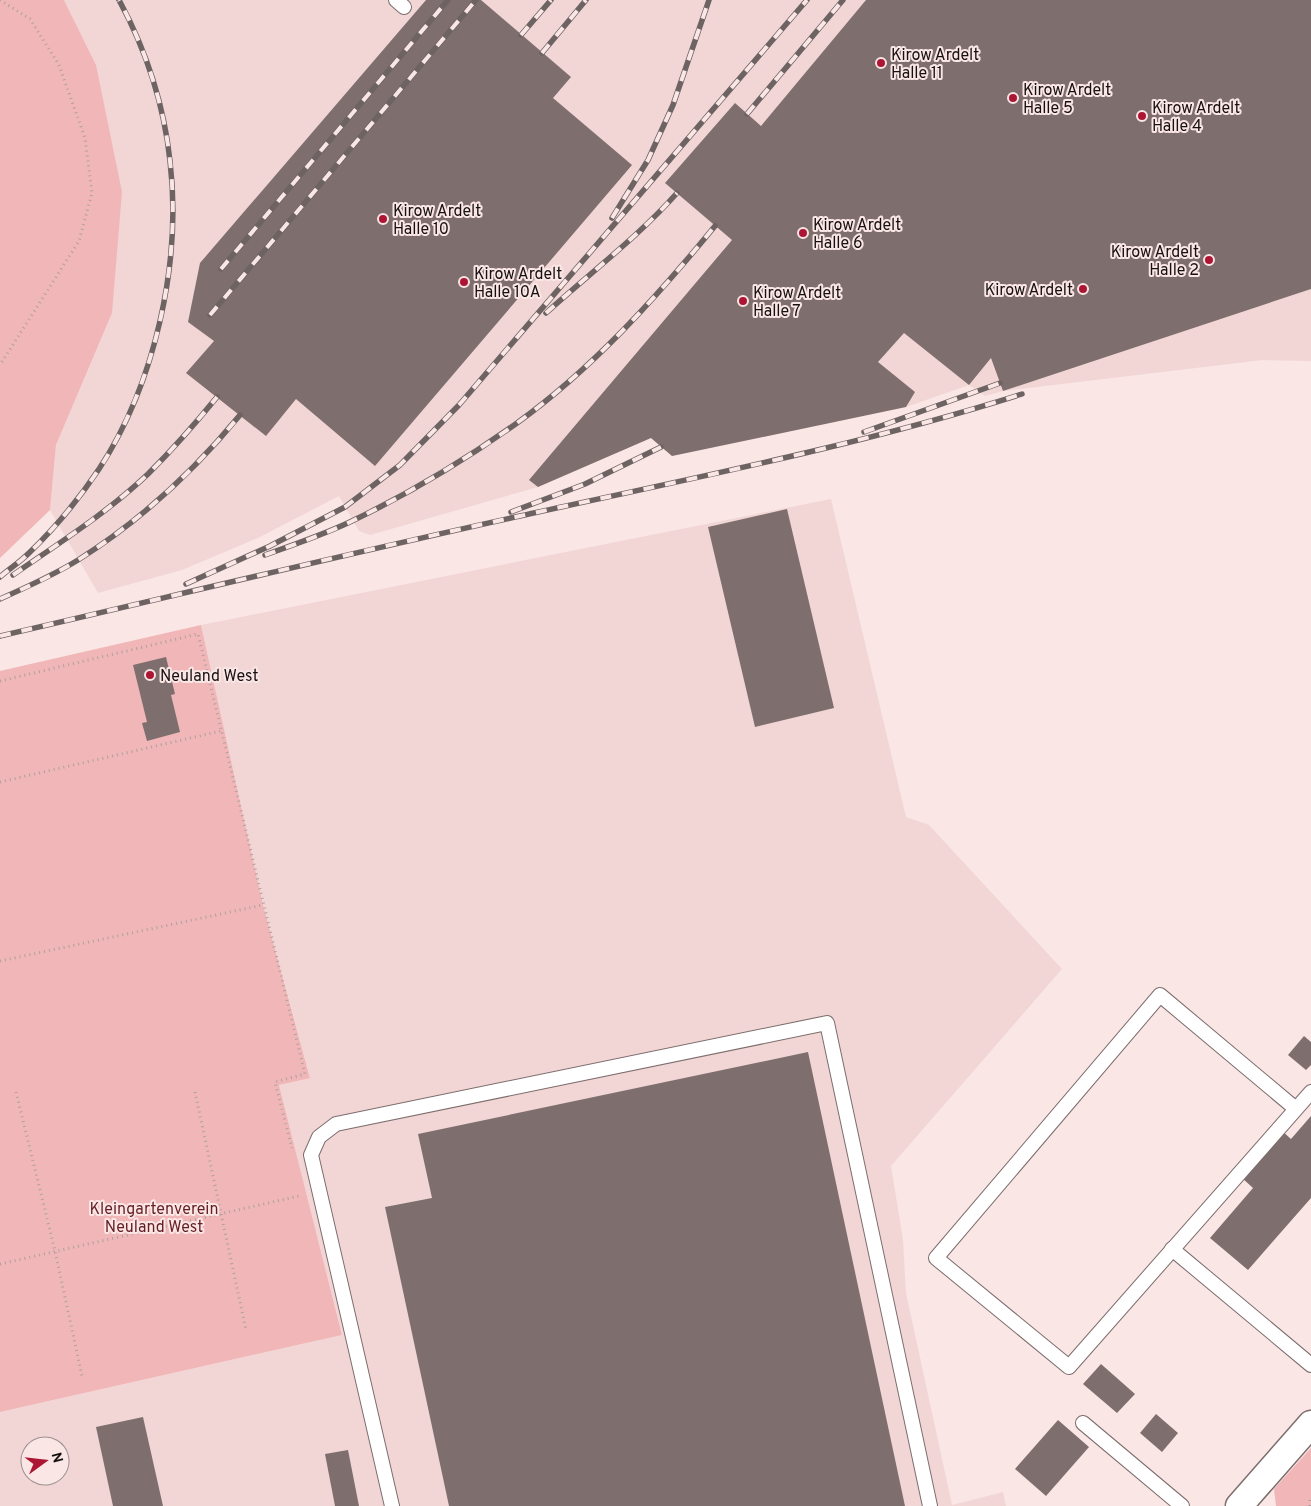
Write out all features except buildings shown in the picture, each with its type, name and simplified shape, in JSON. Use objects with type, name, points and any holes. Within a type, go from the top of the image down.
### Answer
[{"type":"street","points":[[1239,1506],[1311,1424]]},
{"type":"lane","points":[[1296,1109],[1160,995],[936,1258],[1069,1367],[1311,1092]]},
{"type":"lane","points":[[392,1506],[311,1155],[319,1136],[336,1124],[827,1023],[930,1506]]},
{"type":"lane","points":[[1172,1249],[1311,1365]]},
{"type":"lane","points":[[1083,1423],[1182,1506]]},
{"type":"path","points":[[0,0],[30,19],[60,65],[85,138],[92,193],[80,241],[0,365]]},
{"type":"path","points":[[0,681],[198,634],[305,1074],[275,1082],[292,1148]]},
{"type":"path","points":[[0,782],[221,731]]},
{"type":"path","points":[[0,961],[264,905]]},
{"type":"path","points":[[16,1092],[55,1251],[82,1376]]},
{"type":"path","points":[[195,1092],[246,1330]]},
{"type":"path","points":[[0,1264],[304,1195]]},
{"type":"path","points":[[1310,1506],[1311,1497]]},
{"type":"shaded area","points":[[64,0],[1311,0],[1311,361],[1263,360],[1003,391],[985,396],[969,385],[906,407],[672,456],[651,438],[538,487],[370,535],[359,531],[339,496],[258,538],[182,570],[98,593],[50,510],[56,445],[112,313],[96,65]]},
{"type":"shaded area","points":[[831,499],[906,817],[929,825],[1062,969],[891,1166],[903,1240],[906,1293],[952,1505],[1003,1492],[1006,1506],[0,1506],[0,1412],[342,1335],[279,1085],[310,1077],[263,905],[201,625]]},
{"type":"green space","points":[[0,0],[64,0],[96,65],[122,192],[112,313],[56,445],[50,510],[0,558]]},
{"type":"green space","name":"Kleingartenverein Neuland West","points":[[201,625],[263,905],[310,1078],[279,1085],[342,1335],[0,1412],[0,671]]},
{"type":"green space","points":[[1311,1448],[1311,1506],[1276,1506],[1274,1489]]},
{"type":"railway","points":[[0,577],[26,556],[48,534],[99,469],[119,436],[135,399],[149,361],[160,321],[168,280],[172,240],[173,200],[170,161],[163,119],[152,78],[138,38],[119,0]]},
{"type":"railway","points":[[221,269],[448,0]]},
{"type":"railway","points":[[210,315],[476,0]]},
{"type":"railway","points":[[521,35],[551,0]]},
{"type":"railway","points":[[542,53],[586,0]]},
{"type":"railway","points":[[612,218],[648,160],[673,105],[709,0]]},
{"type":"railway","points":[[186,584],[270,546],[345,507],[400,465],[459,405],[807,0]]},
{"type":"railway","points":[[747,114],[843,0]]},
{"type":"railway","points":[[546,313],[630,240],[677,193]]},
{"type":"railway","points":[[265,555],[332,530],[374,510],[437,475],[517,423],[545,402],[597,356],[670,280],[715,226]]},
{"type":"railway","points":[[864,432],[1000,383]]},
{"type":"railway","points":[[0,636],[390,545],[772,461],[898,430],[1022,394]]},
{"type":"railway","points":[[13,575],[116,502],[148,474],[175,446],[217,397]]},
{"type":"railway","points":[[0,599],[40,581],[69,565],[123,529],[185,475],[240,415]]},
{"type":"railway","points":[[511,512],[585,484],[661,447]]},
{"type":"place","name":"Kirow Ardelt Halle 11","points":[[881,63]]},
{"type":"place","name":"Kirow Ardelt Halle 5","points":[[1013,98]]},
{"type":"place","name":"Kirow Ardelt Halle 4","points":[[1142,116]]},
{"type":"place","name":"Kirow Ardelt Halle 10","points":[[383,219]]},
{"type":"place","name":"Kirow Ardelt Halle 6","points":[[803,233]]},
{"type":"place","name":"Kirow Ardelt Halle 2","points":[[1209,260]]},
{"type":"place","name":"Kirow Ardelt Halle 10A","points":[[464,282]]},
{"type":"place","name":"Kirow Ardelt","points":[[1083,289]]},
{"type":"place","name":"Kirow Ardelt Halle 7","points":[[743,301]]},
{"type":"place","name":"Neuland West","points":[[150,675]]}]
